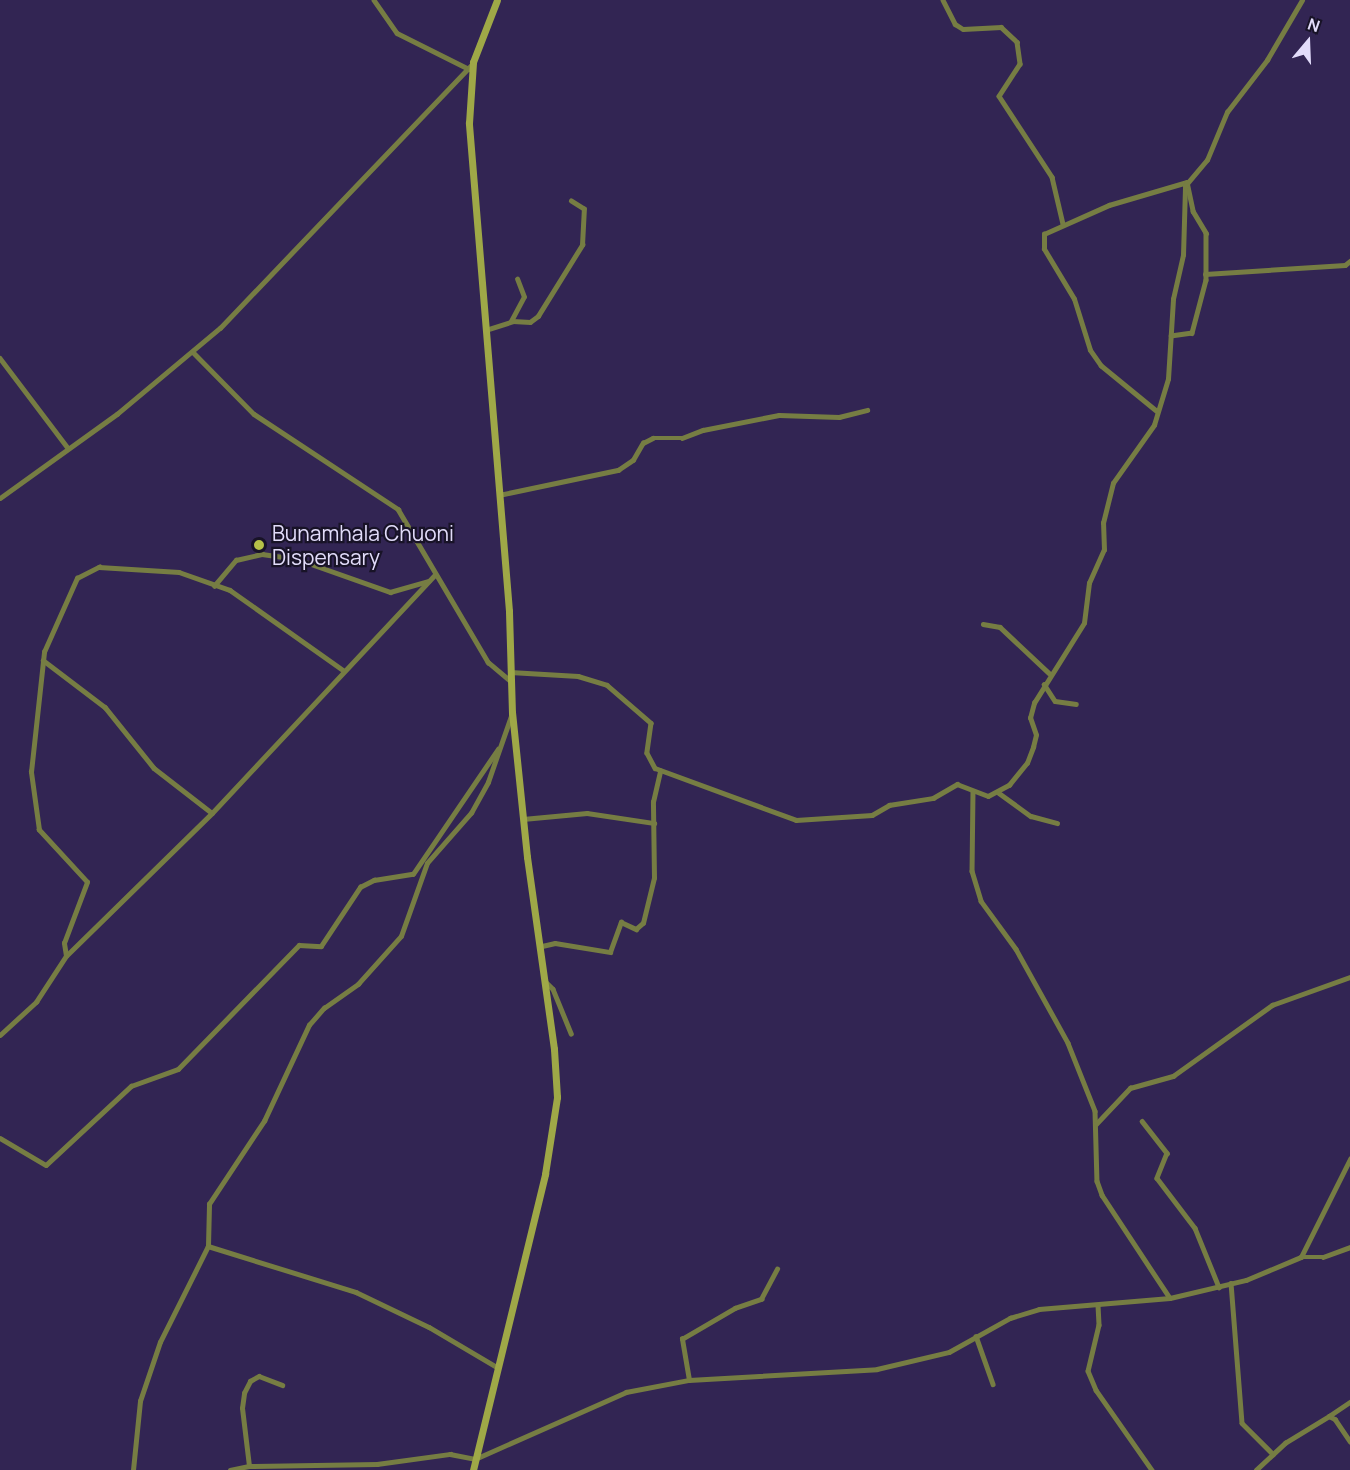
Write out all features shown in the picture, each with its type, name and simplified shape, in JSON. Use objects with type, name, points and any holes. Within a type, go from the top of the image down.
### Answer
[{"type":"street","points":[[374,0],[397,33],[471,66]]},
{"type":"street","points":[[473,1470],[555,1129],[556,1064],[542,946],[523,819],[512,713],[499,495],[469,123],[471,66],[497,0]]},
{"type":"street","points":[[944,0],[955,24],[963,29],[1001,27],[1017,42],[1020,64],[999,96],[1052,177],[1063,224]]},
{"type":"street","points":[[1156,411],[1101,366],[1090,350],[1074,299],[1042,242],[1048,230],[1137,196],[1188,182],[1207,160],[1227,112],[1267,60],[1302,0]]},
{"type":"street","points":[[0,498],[193,352],[241,309],[315,224],[471,66]]},
{"type":"street","points":[[1171,336],[1192,333],[1205,274],[1206,233],[1193,211],[1188,182]]},
{"type":"street","points":[[510,672],[578,676],[615,690],[651,723],[647,753],[650,763],[660,771],[702,783],[762,810],[803,822],[875,814],[889,805],[933,798],[957,784],[988,796],[999,793],[1023,770],[1030,756],[1036,736],[1030,715],[1049,674],[1082,628],[1089,583],[1104,550],[1108,499],[1119,473],[1154,424],[1156,411],[1168,379],[1173,299],[1183,255],[1188,182]]},
{"type":"street","points":[[486,330],[511,321],[536,320],[581,247],[584,209],[571,201]]},
{"type":"street","points":[[1205,274],[1339,265],[1350,261]]},
{"type":"street","points":[[511,321],[524,297],[517,279]]},
{"type":"street","points":[[193,352],[254,414],[389,500],[406,521],[435,575],[488,662],[511,681]]},
{"type":"street","points":[[0,358],[68,448]]},
{"type":"street","points":[[499,495],[618,470],[633,460],[643,443],[653,438],[682,438],[703,430],[779,415],[839,417],[867,410]]},
{"type":"street","points":[[214,586],[236,560],[262,554],[297,559],[390,592],[428,581]]},
{"type":"street","points":[[66,956],[64,943],[87,882],[38,827],[30,772],[38,731],[43,660],[73,585],[87,571],[99,567],[173,571],[230,590],[344,670]]},
{"type":"street","points":[[0,1035],[36,1002],[66,956],[212,813],[435,575]]},
{"type":"street","points":[[983,624],[1000,627],[1049,674]]},
{"type":"street","points":[[43,660],[105,707],[154,768],[212,813]]},
{"type":"street","points":[[1044,684],[1055,701],[1076,704]]},
{"type":"street","points":[[133,1470],[140,1401],[153,1358],[208,1246],[209,1204],[264,1121],[309,1025],[324,1008],[358,984],[396,945],[427,863],[475,807],[512,713]]},
{"type":"street","points":[[0,1138],[46,1165],[131,1086],[178,1069],[298,945],[321,946],[360,887],[375,880],[413,874],[466,801],[502,741]]},
{"type":"street","points":[[542,946],[555,943],[610,952],[621,922],[636,929],[643,923],[654,878],[654,790],[660,771]]},
{"type":"street","points":[[973,791],[972,871],[981,901],[1016,949],[1068,1043],[1094,1109],[1097,1181],[1105,1203],[1170,1298]]},
{"type":"street","points":[[999,793],[1031,816],[1057,823]]},
{"type":"street","points":[[523,819],[587,813],[654,823]]},
{"type":"street","points":[[1096,1125],[1130,1088],[1173,1076],[1272,1005],[1350,977]]},
{"type":"street","points":[[545,981],[553,989],[571,1033]]},
{"type":"street","points":[[1142,1121],[1167,1153],[1157,1178],[1195,1228],[1219,1287]]},
{"type":"street","points":[[1301,1257],[1350,1159]]},
{"type":"street","points":[[208,1246],[356,1292],[429,1327],[497,1367]]},
{"type":"street","points":[[230,1470],[249,1466],[376,1464],[450,1454],[475,1459],[626,1392],[689,1380],[877,1369],[949,1352],[1010,1318],[1039,1309],[1170,1298],[1231,1284],[1288,1265],[1301,1257],[1323,1257],[1350,1247]]},
{"type":"street","points":[[689,1380],[682,1339],[727,1312],[761,1299],[777,1269]]},
{"type":"street","points":[[1231,1284],[1242,1423],[1273,1454]]},
{"type":"street","points":[[1098,1305],[1099,1325],[1088,1371],[1096,1390],[1152,1470]]},
{"type":"street","points":[[976,1336],[993,1384]]},
{"type":"street","points":[[249,1466],[242,1408],[244,1393],[250,1381],[260,1376],[282,1385]]},
{"type":"street","points":[[1256,1470],[1273,1454],[1350,1402]]},
{"type":"street","points":[[1329,1416],[1335,1419],[1350,1441]]},
{"type":"place","name":"Bunamhala Chuoni Dispensary","points":[[259,545]]}]
